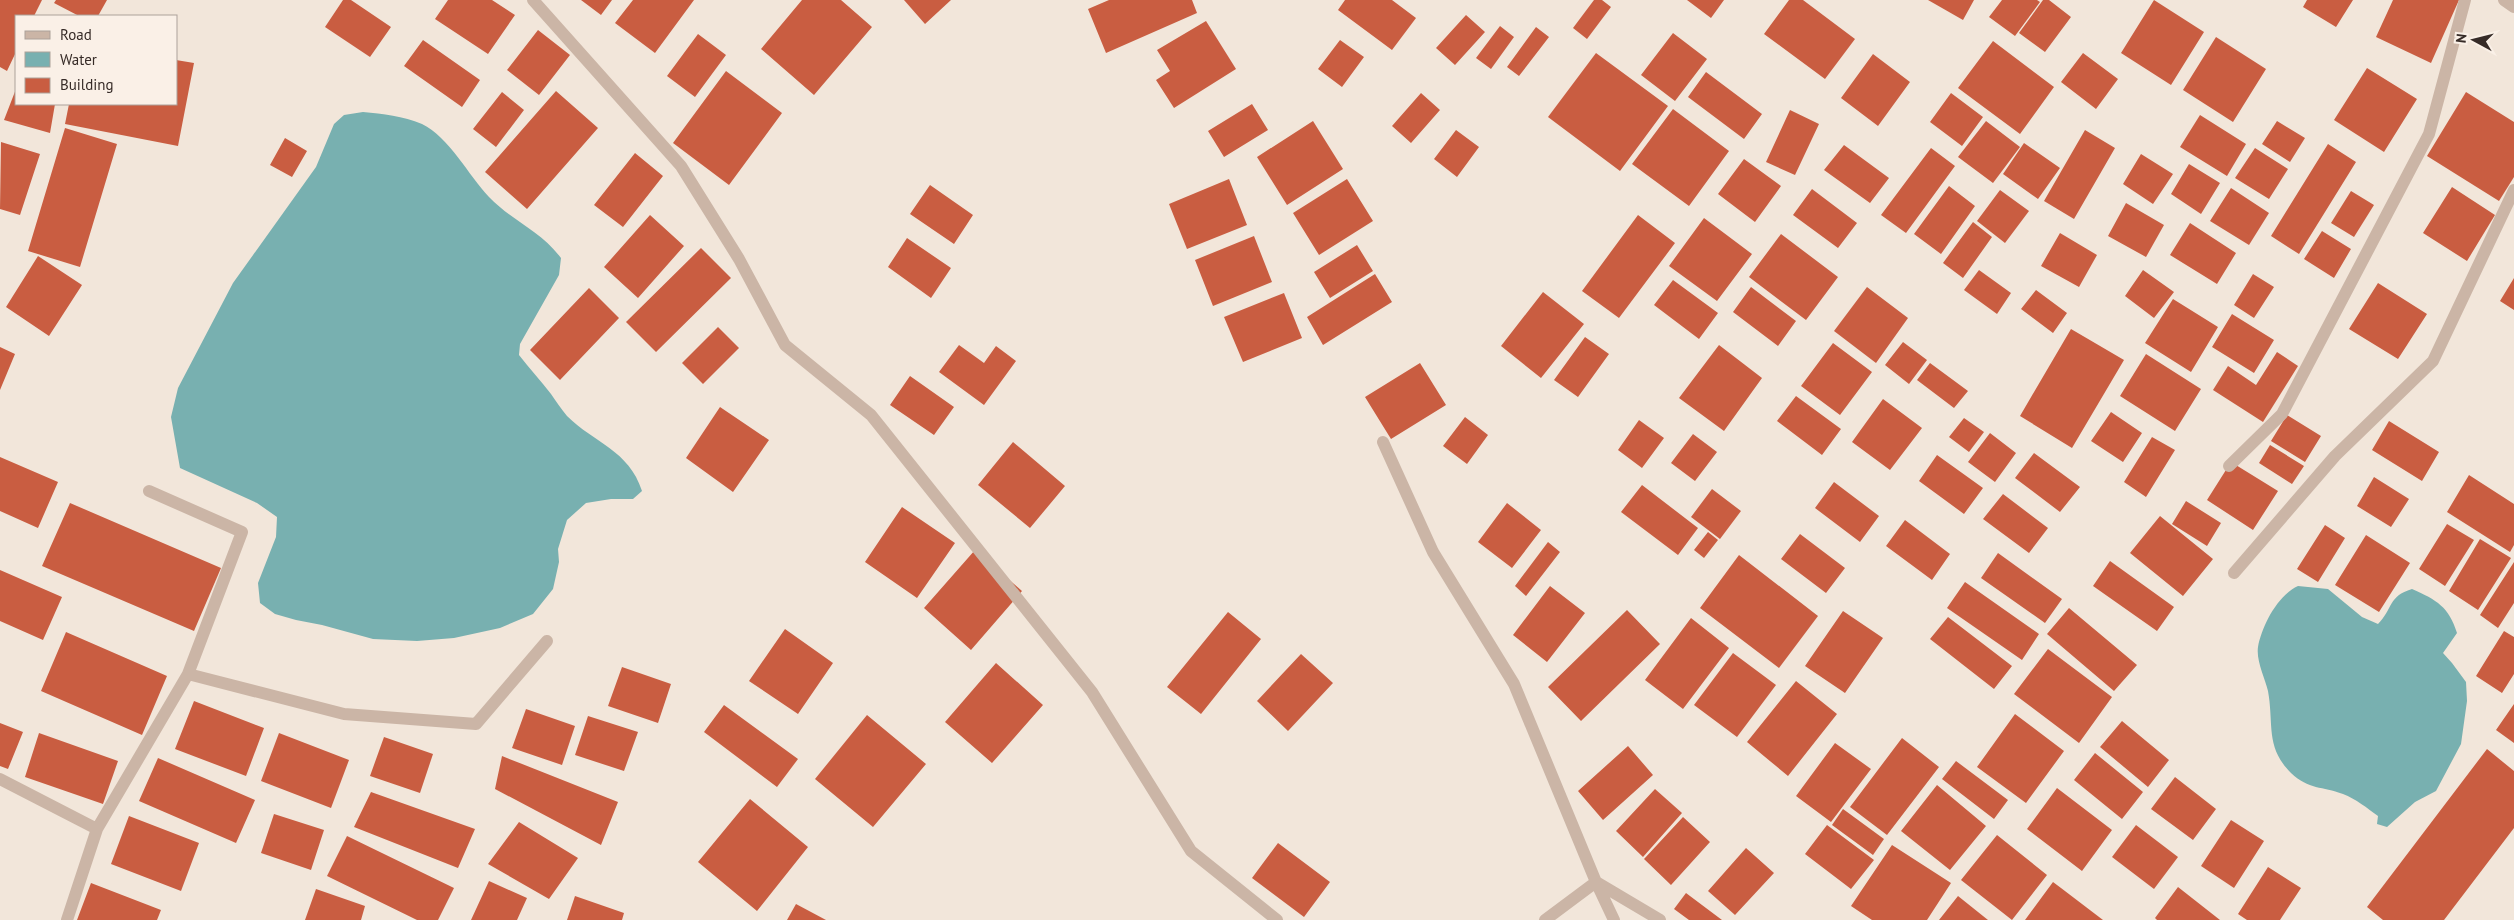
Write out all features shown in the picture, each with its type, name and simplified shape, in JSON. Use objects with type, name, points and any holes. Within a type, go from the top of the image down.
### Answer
[{"type":"street","points":[[533,0],[681,166],[738,259],[785,345],[871,415],[1092,692],[1192,851],[1277,920]]},
{"type":"street","points":[[2229,466],[2282,414],[2429,134],[2465,0]]},
{"type":"street","points":[[2504,0],[2514,7]]},
{"type":"street","points":[[2234,573],[2335,456],[2433,361],[2514,190]]},
{"type":"street","points":[[1383,442],[1433,552],[1514,684],[1596,882],[1614,920]]},
{"type":"street","points":[[66,920],[97,829],[188,674],[242,532],[149,491]]},
{"type":"street","points":[[188,674],[344,714],[476,724],[547,641]]},
{"type":"street","points":[[0,779],[97,829]]},
{"type":"street","points":[[1545,920],[1596,882]]},
{"type":"street","points":[[1596,882],[1660,920]]},
{"type":"water","points":[[363,112],[408,119],[432,130],[450,147],[489,197],[507,213],[544,240],[561,258],[559,275],[520,344],[519,355],[567,416],[620,456],[636,477],[642,491],[633,499],[611,499],[586,503],[567,520],[558,549],[559,562],[553,589],[533,614],[500,628],[454,638],[417,641],[373,639],[275,614],[260,603],[258,583],[276,537],[277,517],[257,503],[180,468],[171,417],[178,388],[233,283],[316,167],[334,124],[344,115]]},
{"type":"water","points":[[2298,586],[2328,589],[2362,617],[2378,624],[2395,599],[2412,589],[2441,605],[2454,624],[2457,633],[2443,653],[2466,682],[2467,701],[2461,744],[2436,791],[2415,802],[2387,827],[2377,824],[2378,816],[2352,798],[2304,782],[2291,773],[2277,754],[2272,735],[2268,691],[2259,664],[2258,647],[2263,629],[2272,612],[2284,596]]},
{"type":"building","points":[[0,0],[42,0],[34,15],[15,15],[15,54],[7,71],[0,67]]},
{"type":"building","points":[[56,0],[107,0],[99,15],[77,15],[54,3]]},
{"type":"building","points":[[343,0],[351,0],[391,27],[370,57],[325,27]]},
{"type":"building","points":[[448,0],[492,0],[515,15],[488,54],[435,19]]},
{"type":"building","points":[[581,0],[612,0],[601,15]]},
{"type":"building","points":[[633,0],[694,0],[655,53],[615,23]]},
{"type":"building","points":[[802,0],[841,0],[872,27],[814,95],[761,49]]},
{"type":"building","points":[[904,0],[951,0],[925,24]]},
{"type":"building","points":[[1109,0],[1192,0],[1197,13],[1106,53],[1088,9]]},
{"type":"building","points":[[1345,0],[1392,0],[1416,18],[1392,50],[1338,10]]},
{"type":"building","points":[[1594,0],[1602,0],[1611,7],[1587,39],[1573,28]]},
{"type":"building","points":[[1687,0],[1724,0],[1711,18]]},
{"type":"building","points":[[1789,0],[1803,0],[1855,39],[1825,79],[1764,34]]},
{"type":"building","points":[[1928,0],[1974,0],[1963,20]]},
{"type":"building","points":[[2002,0],[2037,0],[2040,2],[2015,36],[1989,17]]},
{"type":"building","points":[[2043,0],[2049,0],[2071,17],[2045,52],[2019,33]]},
{"type":"building","points":[[2154,0],[2204,32],[2171,85],[2121,53]]},
{"type":"building","points":[[2307,0],[2353,0],[2336,27],[2303,7]]},
{"type":"building","points":[[2393,0],[2459,0],[2431,63],[2376,37]]},
{"type":"building","points":[[1466,15],[1485,32],[1455,65],[1436,48]]},
{"type":"building","points":[[1206,21],[1236,69],[1174,108],[1156,80],[1170,71],[1157,50]]},
{"type":"building","points":[[1500,26],[1514,37],[1491,69],[1476,58]]},
{"type":"building","points":[[1536,27],[1549,37],[1519,76],[1507,67]]},
{"type":"building","points":[[538,30],[570,55],[539,95],[507,70]]},
{"type":"building","points":[[1673,33],[1707,59],[1675,101],[1641,75]]},
{"type":"building","points":[[698,34],[726,55],[695,97],[667,76]]},
{"type":"building","points":[[2216,37],[2266,69],[2233,122],[2183,90]]},
{"type":"building","points":[[423,40],[480,80],[462,107],[404,66]]},
{"type":"building","points":[[1340,40],[1364,57],[1342,87],[1318,69]]},
{"type":"building","points":[[1993,41],[2054,87],[2020,134],[1958,88]]},
{"type":"building","points":[[1596,53],[1668,106],[1620,171],[1548,117]]},
{"type":"building","points":[[2083,53],[2118,79],[2096,109],[2061,82]]},
{"type":"building","points":[[1873,54],[1910,82],[1878,126],[1841,98]]},
{"type":"building","points":[[178,60],[194,63],[178,146],[65,124],[69,105],[178,105]]},
{"type":"building","points":[[2367,68],[2417,99],[2384,152],[2334,120]]},
{"type":"building","points":[[726,71],[782,113],[729,185],[673,143]]},
{"type":"building","points":[[1706,72],[1762,114],[1744,139],[1688,97]]},
{"type":"building","points":[[556,91],[598,128],[527,209],[485,172]]},
{"type":"building","points":[[15,92],[15,105],[55,105],[50,133],[4,120]]},
{"type":"building","points":[[502,92],[524,110],[496,147],[473,129]]},
{"type":"building","points":[[2466,92],[2514,122],[2514,177],[2499,201],[2427,156]]},
{"type":"building","points":[[1421,93],[1440,110],[1411,143],[1392,126]]},
{"type":"building","points":[[1951,93],[1983,117],[1962,146],[1930,122]]},
{"type":"building","points":[[1252,104],[1268,130],[1224,157],[1208,131]]},
{"type":"building","points":[[1673,109],[1729,151],[1689,206],[1632,164]]},
{"type":"building","points":[[1790,110],[1819,124],[1795,175],[1766,162]]},
{"type":"building","points":[[2200,115],[2246,144],[2227,176],[2180,147]]},
{"type":"building","points":[[1313,121],[1343,169],[1287,205],[1257,157]]},
{"type":"building","points":[[1986,121],[2020,147],[1993,183],[1958,157]]},
{"type":"building","points":[[2277,121],[2305,138],[2290,162],[2262,144]]},
{"type":"building","points":[[65,128],[117,144],[80,267],[28,251]]},
{"type":"building","points":[[1456,130],[1479,147],[1457,177],[1434,159]]},
{"type":"building","points":[[2085,130],[2115,148],[2074,219],[2044,201]]},
{"type":"building","points":[[285,138],[307,151],[292,177],[270,165]]},
{"type":"building","points":[[1,142],[40,154],[20,215],[0,209]]},
{"type":"building","points":[[2024,143],[2060,168],[2038,199],[2003,174]]},
{"type":"building","points":[[2328,144],[2356,162],[2299,254],[2271,236]]},
{"type":"building","points":[[1844,145],[1889,178],[1870,203],[1824,170]]},
{"type":"building","points":[[1931,148],[1955,166],[1906,233],[1881,215]]},
{"type":"building","points":[[2255,148],[2288,169],[2269,199],[2235,178]]},
{"type":"building","points":[[635,153],[663,176],[623,227],[594,205]]},
{"type":"building","points":[[2141,154],[2173,174],[2153,204],[2123,184]]},
{"type":"building","points":[[1744,159],[1781,186],[1755,222],[1718,194]]},
{"type":"building","points":[[2189,164],[2220,183],[2201,214],[2171,194]]},
{"type":"building","points":[[1229,179],[1247,225],[1187,249],[1169,204]]},
{"type":"building","points":[[1347,179],[1373,221],[1319,255],[1293,213]]},
{"type":"building","points":[[930,185],[973,215],[954,244],[910,214]]},
{"type":"building","points":[[1949,186],[1975,206],[1941,254],[1914,234]]},
{"type":"building","points":[[2452,187],[2495,215],[2467,261],[2423,233]]},
{"type":"building","points":[[2231,188],[2269,213],[2249,245],[2210,221]]},
{"type":"building","points":[[1812,189],[1857,223],[1838,248],[1793,215]]},
{"type":"building","points":[[2000,190],[2029,211],[2005,243],[1977,221]]},
{"type":"building","points":[[2351,191],[2374,205],[2354,237],[2331,223]]},
{"type":"building","points":[[2126,203],[2164,225],[2146,257],[2108,236]]},
{"type":"building","points":[[650,215],[684,246],[638,298],[604,267]]},
{"type":"building","points":[[1638,215],[1675,243],[1619,318],[1582,291]]},
{"type":"building","points":[[1704,218],[1752,254],[1717,301],[1669,266]]},
{"type":"building","points":[[1973,222],[1992,237],[1963,278],[1943,263]]},
{"type":"building","points":[[2190,223],[2236,253],[2217,284],[2170,255]]},
{"type":"building","points":[[2322,231],[2351,249],[2334,278],[2304,259]]},
{"type":"building","points":[[2060,233],[2097,255],[2079,287],[2041,266]]},
{"type":"building","points":[[1781,234],[1838,277],[1806,320],[1749,277]]},
{"type":"building","points":[[1254,236],[1272,282],[1213,306],[1195,260]]},
{"type":"building","points":[[907,238],[951,268],[931,298],[888,267]]},
{"type":"building","points":[[1357,245],[1373,271],[1330,298],[1314,272]]},
{"type":"building","points":[[701,248],[731,278],[656,352],[626,322]]},
{"type":"building","points":[[38,256],[82,285],[49,336],[6,307]]},
{"type":"building","points":[[1979,270],[2011,293],[1997,314],[1964,290]]},
{"type":"building","points":[[2143,270],[2174,292],[2154,318],[2125,296]]},
{"type":"building","points":[[1375,274],[1392,302],[1323,345],[1307,317]]},
{"type":"building","points":[[2253,274],[2274,287],[2254,318],[2234,305]]},
{"type":"building","points":[[2514,278],[2514,310],[2500,301]]},
{"type":"building","points":[[1673,280],[1718,313],[1699,339],[1654,305]]},
{"type":"building","points":[[2378,283],[2427,314],[2398,359],[2349,329]]},
{"type":"building","points":[[1751,287],[1796,321],[1778,346],[1733,312]]},
{"type":"building","points":[[1867,287],[1908,318],[1876,363],[1834,331]]},
{"type":"building","points":[[589,288],[619,318],[560,380],[530,350]]},
{"type":"building","points":[[2036,290],[2067,313],[2053,333],[2021,309]]},
{"type":"building","points":[[1543,292],[1584,324],[1541,378],[1501,346]]},
{"type":"building","points":[[1284,293],[1302,338],[1243,362],[1224,317]]},
{"type":"building","points":[[2173,299],[2218,327],[2191,372],[2145,343]]},
{"type":"building","points":[[2232,314],[2274,340],[2254,373],[2212,347]]},
{"type":"building","points":[[718,327],[739,348],[703,384],[682,363]]},
{"type":"building","points":[[2071,329],[2124,360],[2072,448],[2020,416]]},
{"type":"building","points":[[1585,337],[1609,354],[1578,397],[1554,380]]},
{"type":"building","points":[[1903,342],[1927,360],[1909,384],[1885,365]]},
{"type":"building","points":[[1833,343],[1872,372],[1840,415],[1801,386]]},
{"type":"building","points":[[959,345],[984,363],[996,346],[1016,361],[984,405],[939,372]]},
{"type":"building","points":[[1719,345],[1762,378],[1724,431],[1679,398]]},
{"type":"building","points":[[0,347],[15,354],[0,390]]},
{"type":"building","points":[[2277,352],[2298,366],[2263,422],[2213,390],[2228,366],[2256,385]]},
{"type":"building","points":[[2146,354],[2201,389],[2175,431],[2120,396]]},
{"type":"building","points":[[1420,363],[1446,405],[1391,439],[1365,397]]},
{"type":"building","points":[[1930,363],[1968,391],[1954,408],[1917,380]]},
{"type":"building","points":[[910,376],[954,407],[934,435],[890,405]]},
{"type":"building","points":[[1796,396],[1841,429],[1822,455],[1777,421]]},
{"type":"building","points":[[1883,399],[1922,428],[1890,470],[1852,442]]},
{"type":"building","points":[[720,407],[769,440],[733,492],[686,458]]},
{"type":"building","points":[[2111,412],[2142,433],[2123,462],[2091,441]]},
{"type":"building","points":[[2287,415],[2321,436],[2305,462],[2271,441]]},
{"type":"building","points":[[1465,417],[1488,435],[1467,464],[1443,446]]},
{"type":"building","points":[[1964,418],[1984,432],[1969,452],[1949,437]]},
{"type":"building","points":[[1639,420],[1664,438],[1642,468],[1618,450]]},
{"type":"building","points":[[2389,421],[2439,452],[2422,481],[2372,450]]},
{"type":"building","points":[[1990,433],[2016,453],[1995,482],[1968,462]]},
{"type":"building","points":[[1693,434],[1717,452],[1695,481],[1671,463]]},
{"type":"building","points":[[2152,437],[2175,450],[2146,497],[2124,482]]},
{"type":"building","points":[[1013,442],[1065,486],[1030,528],[978,485]]},
{"type":"building","points":[[2270,445],[2304,466],[2292,484],[2259,463]]},
{"type":"building","points":[[2034,453],[2080,487],[2060,512],[2015,478]]},
{"type":"building","points":[[1937,455],[1983,488],[1964,514],[1919,481]]},
{"type":"building","points":[[0,457],[58,482],[38,528],[0,511]]},
{"type":"building","points":[[2231,462],[2278,491],[2253,530],[2207,500]]},
{"type":"building","points":[[2469,475],[2514,504],[2514,545],[2510,552],[2447,512]]},
{"type":"building","points":[[2374,477],[2409,499],[2391,527],[2357,506]]},
{"type":"building","points":[[1834,482],[1879,516],[1860,542],[1815,508]]},
{"type":"building","points":[[1642,485],[1698,528],[1678,555],[1621,512]]},
{"type":"building","points":[[1712,489],[1741,511],[1720,539],[1691,517]]},
{"type":"building","points":[[2003,494],[2048,528],[2029,553],[1983,519]]},
{"type":"building","points":[[2186,501],[2221,523],[2207,546],[2172,524]]},
{"type":"building","points":[[70,503],[221,568],[194,631],[42,566]]},
{"type":"building","points":[[1507,503],[1541,530],[1512,568],[1478,542]]},
{"type":"building","points":[[902,507],[955,543],[917,598],[865,562]]},
{"type":"building","points":[[2160,516],[2213,559],[2183,596],[2130,553]]},
{"type":"building","points":[[1905,520],[1950,554],[1932,580],[1886,546]]},
{"type":"building","points":[[2447,524],[2474,540],[2445,586],[2419,569]]},
{"type":"building","points":[[2325,525],[2345,538],[2318,582],[2297,569]]},
{"type":"building","points":[[1708,532],[1718,540],[1704,558],[1694,550]]},
{"type":"building","points":[[1800,534],[1845,568],[1826,593],[1781,559]]},
{"type":"building","points":[[2366,535],[2410,563],[2379,612],[2335,585]]},
{"type":"building","points":[[2480,539],[2511,558],[2478,610],[2449,591]]},
{"type":"building","points":[[1548,542],[1560,552],[1526,596],[1515,586]]},
{"type":"building","points":[[975,550],[1022,591],[971,650],[924,608]]},
{"type":"building","points":[[1998,553],[2062,599],[2045,623],[1981,578]]},
{"type":"building","points":[[1739,555],[1818,616],[1779,668],[1700,608]]},
{"type":"building","points":[[2110,561],[2174,607],[2157,631],[2093,586]]},
{"type":"building","points":[[2514,562],[2514,603],[2498,628],[2480,615]]},
{"type":"building","points":[[0,570],[62,597],[43,640],[0,621]]},
{"type":"building","points":[[1965,582],[2039,634],[2022,660],[1947,608]]},
{"type":"building","points":[[1550,586],[1585,613],[1547,662],[1513,635]]},
{"type":"building","points":[[2069,608],[2137,665],[2114,691],[2047,634]]},
{"type":"building","points":[[1627,610],[1660,644],[1581,721],[1548,687]]},
{"type":"building","points":[[1843,611],[1883,638],[1845,693],[1805,666]]},
{"type":"building","points":[[1228,612],[1261,639],[1201,714],[1167,687]]},
{"type":"building","points":[[1948,617],[2012,666],[1994,689],[1930,639]]},
{"type":"building","points":[[1691,618],[1729,648],[1683,709],[1645,680]]},
{"type":"building","points":[[785,629],[833,663],[798,714],[749,681]]},
{"type":"building","points":[[2504,631],[2514,637],[2514,674],[2502,693],[2476,676]]},
{"type":"building","points":[[66,632],[167,676],[142,735],[41,691]]},
{"type":"building","points":[[2048,649],[2112,697],[2079,743],[2014,694]]},
{"type":"building","points":[[1733,653],[1776,685],[1737,737],[1694,705]]},
{"type":"building","points":[[1301,654],[1333,683],[1288,731],[1257,701]]},
{"type":"building","points":[[996,663],[1043,705],[992,763],[945,722]]},
{"type":"building","points":[[622,667],[671,684],[658,723],[608,706]]},
{"type":"building","points":[[1796,681],[1837,714],[1788,776],[1747,742]]},
{"type":"building","points":[[194,701],[264,728],[246,776],[175,749]]},
{"type":"building","points":[[2514,704],[2514,743],[2496,730]]},
{"type":"building","points":[[724,705],[798,759],[777,787],[704,732]]},
{"type":"building","points":[[526,709],[575,726],[562,765],[512,748]]},
{"type":"building","points":[[2015,714],[2064,751],[2026,803],[1977,767]]},
{"type":"building","points":[[867,715],[926,764],[873,827],[815,779]]},
{"type":"building","points":[[588,716],[638,732],[624,771],[575,755]]},
{"type":"building","points":[[2122,721],[2169,760],[2148,787],[2100,747]]},
{"type":"building","points":[[0,723],[23,732],[8,769],[0,766]]},
{"type":"building","points":[[39,733],[118,761],[103,804],[25,777]]},
{"type":"building","points":[[279,733],[349,760],[331,808],[261,781]]},
{"type":"building","points":[[384,737],[433,754],[420,793],[370,776]]},
{"type":"building","points":[[1902,738],[1939,767],[1887,835],[1850,807]]},
{"type":"building","points":[[1835,743],[1871,769],[1831,822],[1796,796]]},
{"type":"building","points":[[1628,746],[1653,775],[1603,820],[1578,791]]},
{"type":"building","points":[[2487,749],[2514,771],[2514,828],[2444,920],[2383,920],[2367,907]]},
{"type":"building","points":[[2095,753],[2143,792],[2122,819],[2074,780]]},
{"type":"building","points":[[502,756],[618,802],[601,845],[495,789]]},
{"type":"building","points":[[158,758],[255,800],[236,843],[139,801]]},
{"type":"building","points":[[1956,761],[2008,800],[1994,819],[1942,779]]},
{"type":"building","points":[[2175,777],[2216,809],[2193,840],[2151,809]]},
{"type":"building","points":[[1937,785],[1986,826],[1950,870],[1901,831]]},
{"type":"building","points":[[2057,788],[2112,830],[2082,871],[2027,829]]},
{"type":"building","points":[[1655,789],[1682,813],[1643,857],[1616,831]]},
{"type":"building","points":[[371,792],[475,829],[458,868],[354,827]]},
{"type":"building","points":[[750,799],[808,847],[757,911],[698,862]]},
{"type":"building","points":[[1843,809],[1884,839],[1873,855],[1832,825]]},
{"type":"building","points":[[274,814],[324,830],[311,870],[261,853]]},
{"type":"building","points":[[129,816],[199,843],[181,891],[111,864]]},
{"type":"building","points":[[1683,817],[1710,842],[1671,885],[1644,859]]},
{"type":"building","points":[[2231,820],[2264,841],[2234,888],[2201,866]]},
{"type":"building","points":[[519,822],[578,858],[549,899],[488,864]]},
{"type":"building","points":[[1827,825],[1874,860],[1851,889],[1805,854]]},
{"type":"building","points":[[2136,825],[2178,857],[2154,889],[2112,857]]},
{"type":"building","points":[[1997,835],[2047,875],[2012,920],[1961,880]]},
{"type":"building","points":[[347,836],[454,888],[438,920],[417,920],[327,876]]},
{"type":"building","points":[[1278,843],[1330,882],[1304,917],[1252,878]]},
{"type":"building","points":[[1892,845],[1951,883],[1927,920],[1872,920],[1851,906]]},
{"type":"building","points":[[1746,848],[1774,873],[1735,915],[1708,891]]},
{"type":"building","points":[[2268,867],[2301,888],[2280,920],[2247,920],[2238,914]]},
{"type":"building","points":[[489,881],[527,898],[517,920],[471,920]]},
{"type":"building","points":[[2053,882],[2061,888],[2103,920],[2025,920]]},
{"type":"building","points":[[91,883],[161,910],[157,920],[77,920]]},
{"type":"building","points":[[2178,887],[2220,920],[2157,920],[2155,918]]},
{"type":"building","points":[[316,889],[365,906],[361,920],[305,920]]},
{"type":"building","points":[[1686,893],[1722,920],[1689,920],[1674,909]]},
{"type":"building","points":[[575,896],[624,913],[622,920],[567,920]]},
{"type":"building","points":[[1958,896],[1988,920],[1939,920]]},
{"type":"building","points":[[796,904],[826,920],[787,920]]}]
